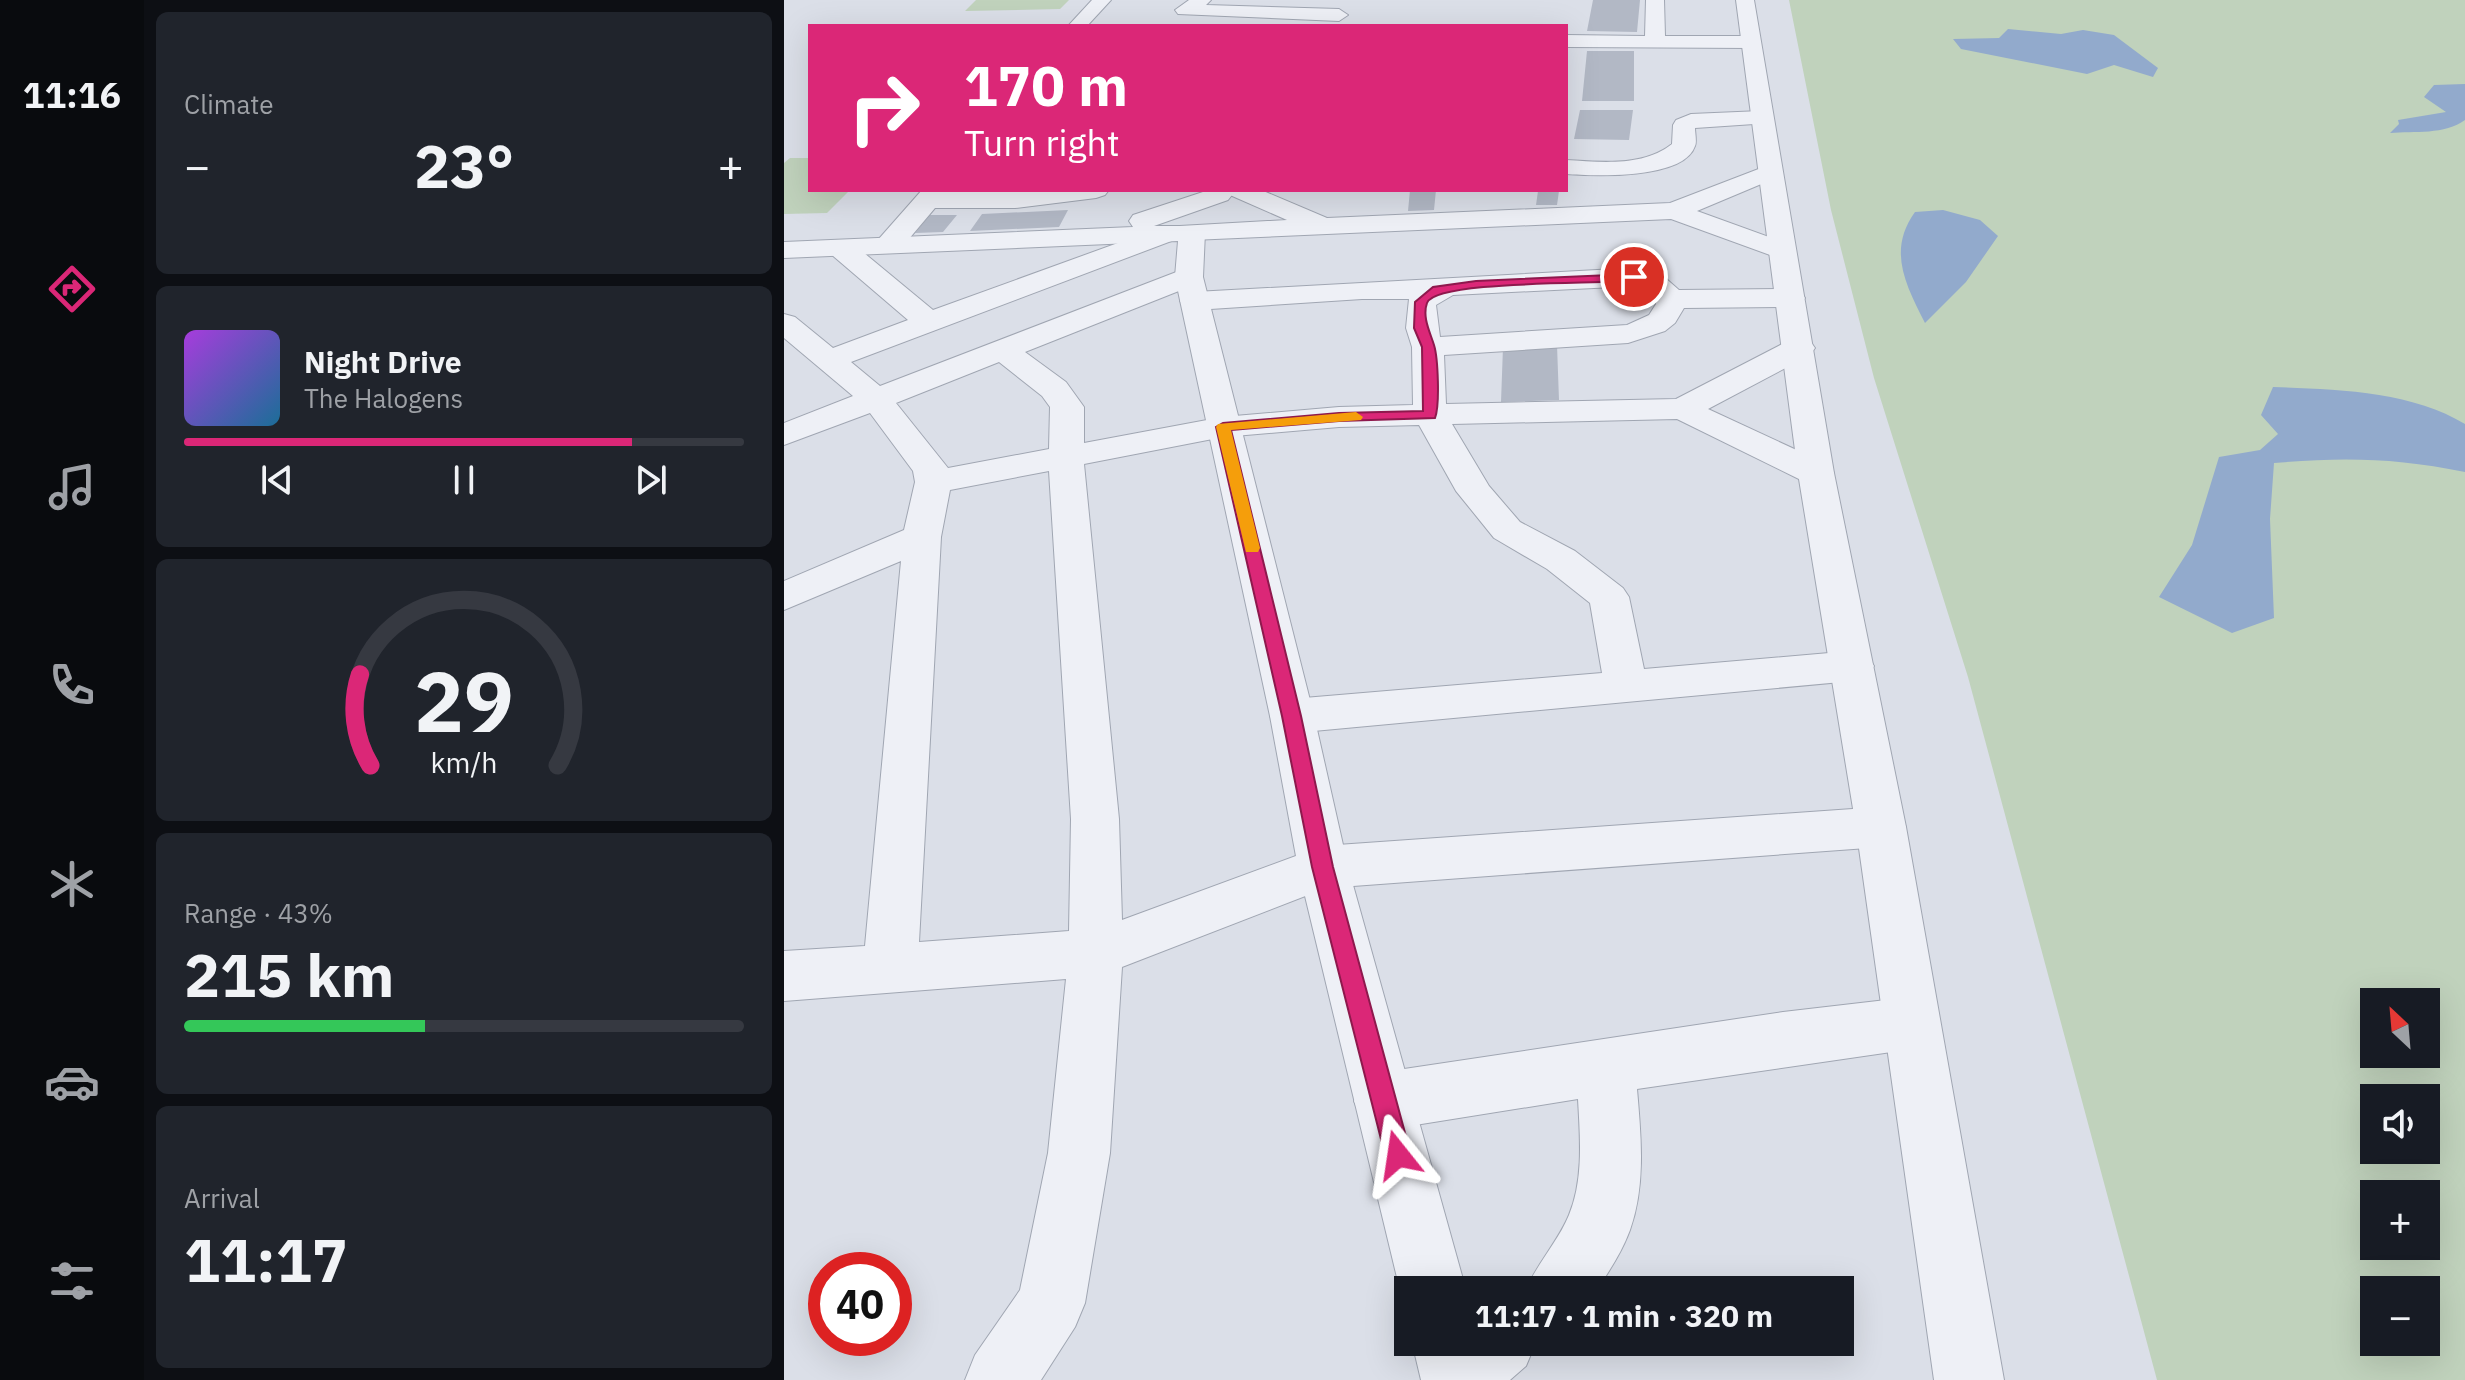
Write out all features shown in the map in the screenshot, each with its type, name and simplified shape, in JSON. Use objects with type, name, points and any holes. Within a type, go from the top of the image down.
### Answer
[{"type":"street","points":[[1079,24],[1102,0]]},
{"type":"street","points":[[1171,24],[1184,10],[1202,0]]},
{"type":"street","points":[[1655,0],[1655,41]]},
{"type":"street","points":[[1184,10],[1339,14]]},
{"type":"street","points":[[1568,41],[1655,41],[1748,21],[1816,473],[1881,827],[1969,1380]]},
{"type":"street","points":[[1568,167],[1611,167],[1656,162],[1676,155],[1684,146],[1682,130],[1691,121],[1761,118]]},
{"type":"street","points":[[784,250],[1674,211],[1769,172]]},
{"type":"street","points":[[887,247],[932,195],[1015,200],[1080,192]]},
{"type":"street","points":[[1093,237],[1227,192],[1330,228]]},
{"type":"street","points":[[829,360],[1181,233],[1227,192]]},
{"type":"street","points":[[1483,192],[1483,220],[1528,282]]},
{"type":"street","points":[[1674,211],[1781,251]]},
{"type":"street","points":[[1181,233],[1223,427],[1292,716],[1323,867],[1429,1276]]},
{"type":"street","points":[[842,249],[929,322]]},
{"type":"street","points":[[784,435],[1001,349],[1192,289],[1437,290],[1634,277],[1661,285],[1669,299],[1667,314],[1660,322],[1628,334],[1428,347]]},
{"type":"street","points":[[1437,290],[1421,302],[1421,328],[1428,347],[1430,415],[1474,491],[1507,530],[1561,560],[1609,597],[1626,686]]},
{"type":"street","points":[[1669,299],[1790,298]]},
{"type":"street","points":[[784,323],[875,398],[931,470],[933,482],[922,537],[890,970]]},
{"type":"street","points":[[933,482],[1223,427],[1339,417],[1682,409],[1799,348]]},
{"type":"street","points":[[1000,1380],[1051,1303],[1079,1153],[1096,953],[1095,819],[1066,457],[1067,407],[1054,389],[1001,349]]},
{"type":"street","points":[[1682,409],[1816,473]]},
{"type":"street","points":[[784,597],[922,537]]},
{"type":"street","points":[[1292,716],[1852,666]]},
{"type":"street","points":[[784,976],[1096,953],[1323,867],[1881,827]]},
{"type":"street","points":[[1384,1101],[1783,1039],[1912,1023]]},
{"type":"street","points":[[1568,1276],[1599,1227],[1612,1155],[1606,1066]]},
{"type":"street","points":[[1450,1356],[1457,1380],[1485,1356]]},
{"type":"green space","points":[[976,0],[1069,0],[1060,9],[965,11]]},
{"type":"green space","points":[[1789,0],[2465,0],[2465,1380],[2157,1380],[1968,677],[1874,378],[1831,210]]},
{"type":"green space","points":[[790,158],[808,158],[808,192],[848,192],[827,213],[784,214],[784,163]]},
{"type":"water","points":[[2008,29],[2061,34],[2083,30],[2114,35],[2158,68],[2153,77],[2114,65],[2087,74],[1961,49],[1953,39],[1999,38]]},
{"type":"water","points":[[2465,84],[2465,120],[2439,130],[2390,133],[2399,124],[2398,120],[2446,112],[2424,97],[2434,85]]},
{"type":"water","points":[[1943,210],[1980,220],[1998,236],[1966,282],[1925,323],[1902,268],[1902,240],[1915,212]]},
{"type":"water","points":[[2273,387],[2372,394],[2397,398],[2444,413],[2465,424],[2465,472],[2370,460],[2274,463],[2270,519],[2274,618],[2232,633],[2159,597],[2192,545],[2219,457],[2260,450],[2278,434],[2261,415]]},
{"type":"building","points":[[1593,0],[1640,0],[1637,32],[1587,31]]},
{"type":"building","points":[[1587,51],[1634,51],[1634,101],[1582,101]]},
{"type":"building","points":[[1580,110],[1633,110],[1629,140],[1574,139]]},
{"type":"building","points":[[1410,192],[1436,192],[1434,210],[1408,211]]},
{"type":"building","points":[[1538,192],[1559,192],[1557,205],[1536,205]]},
{"type":"building","points":[[1068,210],[1059,227],[970,231],[982,214]]},
{"type":"building","points":[[930,215],[957,215],[943,232],[915,233]]},
{"type":"building","points":[[1557,345],[1559,400],[1501,402],[1503,347]]},
{"type":"slow traffic","points":[[1252,548],[1223,427],[1356,417]]},
{"type":"route","points":[[1398,1155],[1323,867],[1292,716],[1223,427],[1339,417],[1430,415],[1428,347],[1421,328],[1421,302],[1426,296],[1453,286],[1634,277]]}]
